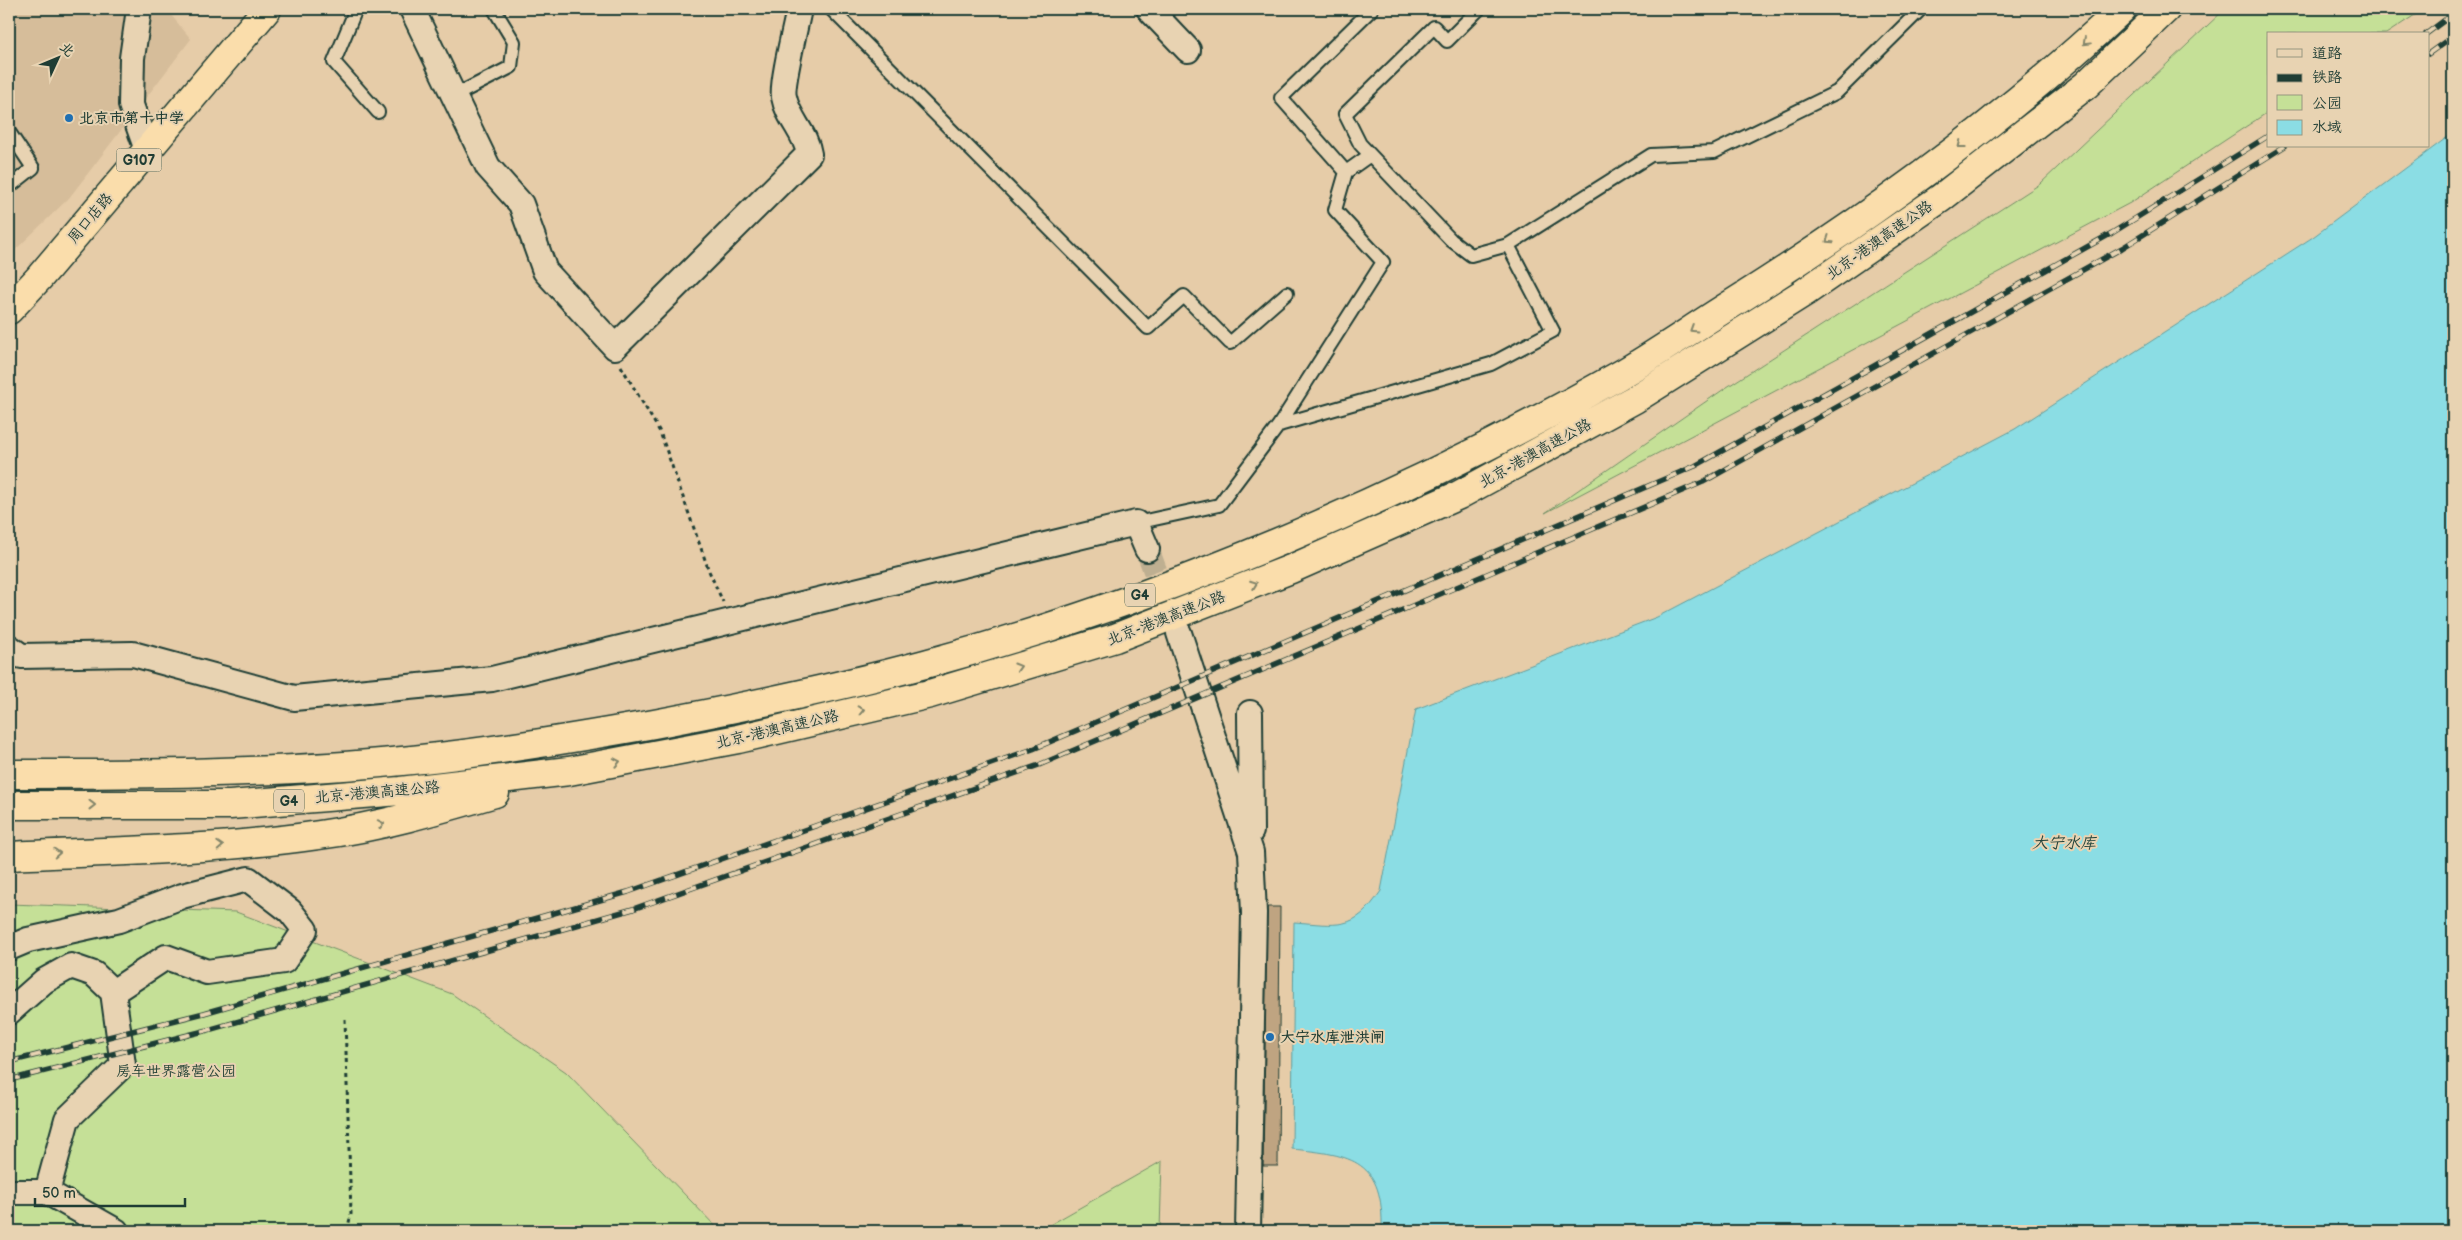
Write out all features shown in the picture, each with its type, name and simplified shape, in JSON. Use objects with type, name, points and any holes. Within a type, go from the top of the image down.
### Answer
[{"type":"highway","name":"周口店路","points":[[9,310],[39,278],[267,9]]},
{"type":"highway","name":"北京-港澳高速公路","points":[[9,774],[231,773],[402,761],[563,740],[739,708],[925,664],[1103,609],[1278,543],[1443,467],[1619,375],[1786,270],[1922,176],[2066,62],[2122,9]]},
{"type":"highway","name":"北京-港澳高速公路","points":[[9,805],[230,805],[400,791],[569,771],[738,739],[920,696],[1115,638],[1292,570],[1459,495],[1635,399],[1805,292],[1941,198],[2078,91],[2166,9]]},
{"type":"highway","points":[[9,856],[234,845],[320,835],[410,818],[569,771]]},
{"type":"street","points":[[139,9],[132,58],[132,105],[147,150]]},
{"type":"street","points":[[412,9],[488,167],[521,204],[545,271],[615,347],[809,154],[807,140],[793,121],[783,96],[798,9]]},
{"type":"street","points":[[1149,9],[1188,50]]},
{"type":"street","points":[[9,647],[21,656],[133,654],[294,698],[492,679],[1136,523],[1147,549]]},
{"type":"street","points":[[1178,633],[1251,852]]},
{"type":"street","points":[[1248,1231],[1254,913],[1251,852],[1250,713]]},
{"type":"street","points":[[9,948],[28,940],[119,920],[182,896],[248,879],[290,911],[304,930],[284,961],[207,972],[166,957],[113,992]]},
{"type":"street","points":[[9,1012],[44,981],[71,966],[94,974],[113,992],[123,1066],[67,1119],[47,1192]]},
{"type":"street","points":[[9,1192],[47,1192],[116,1231]]},
{"type":"lane","points":[[356,9],[334,62],[378,112]]},
{"type":"lane","points":[[454,96],[511,67],[514,42],[494,9]]},
{"type":"lane","points":[[831,9],[1148,328],[1184,296],[1230,343],[1287,293]]},
{"type":"lane","points":[[1346,172],[1281,98],[1372,9]]},
{"type":"lane","points":[[1479,9],[1447,41],[1434,27],[1345,114],[1360,144],[1451,240],[1471,255],[1508,245],[1651,155],[1714,152],[1838,92],[1921,9]]},
{"type":"lane","points":[[9,132],[33,168],[9,187]]},
{"type":"lane","points":[[1136,523],[1219,505],[1279,425],[1382,262],[1335,210],[1346,172],[1370,154]]},
{"type":"lane","points":[[1279,425],[1491,364],[1553,331],[1508,245]]},
{"type":"path","points":[[615,347],[619,362],[660,432],[706,563],[731,621]]},
{"type":"path","points":[[345,1019],[351,1214],[347,1231]]},
{"type":"shaded area","name":"北京市第十中学","points":[[9,9],[166,9],[191,39],[69,198],[9,256]]},
{"type":"green space","points":[[2225,9],[2424,9],[2389,32],[2267,32],[2267,113],[2130,203],[1545,513],[1724,389],[2040,184]]},
{"type":"green space","name":"房车世界露营公园","points":[[9,904],[236,912],[452,994],[566,1072],[720,1231],[9,1231]]},
{"type":"green space","points":[[1162,1161],[1160,1231],[1039,1231]]},
{"type":"water","name":"大宁水库","points":[[2453,133],[2453,1231],[1382,1231],[1381,1207],[1377,1189],[1370,1175],[1361,1166],[1332,1154],[1292,1149],[1294,922],[1334,924],[1353,920],[1362,914],[1381,891],[1416,709],[1657,617],[2015,429],[2313,237]]},
{"type":"building","name":"大宁水库泄洪闸","points":[[1267,907],[1280,907],[1278,1166],[1263,1166]]},
{"type":"tunnel","points":[[1147,549],[1178,632]]},
{"type":"railway","points":[[2429,32],[2453,14]]},
{"type":"railway","points":[[2430,53],[2453,36]]},
{"type":"railway","points":[[9,1062],[204,1013],[628,892],[1033,749],[1695,466],[2112,233],[2267,137]]},
{"type":"railway","points":[[9,1080],[208,1030],[633,909],[1039,765],[1703,482],[2122,248],[2282,148]]},
{"type":"place","name":"北京市第十中学","points":[[69,118]]},
{"type":"place","name":"大宁水库泄洪闸","points":[[1270,1037]]}]
